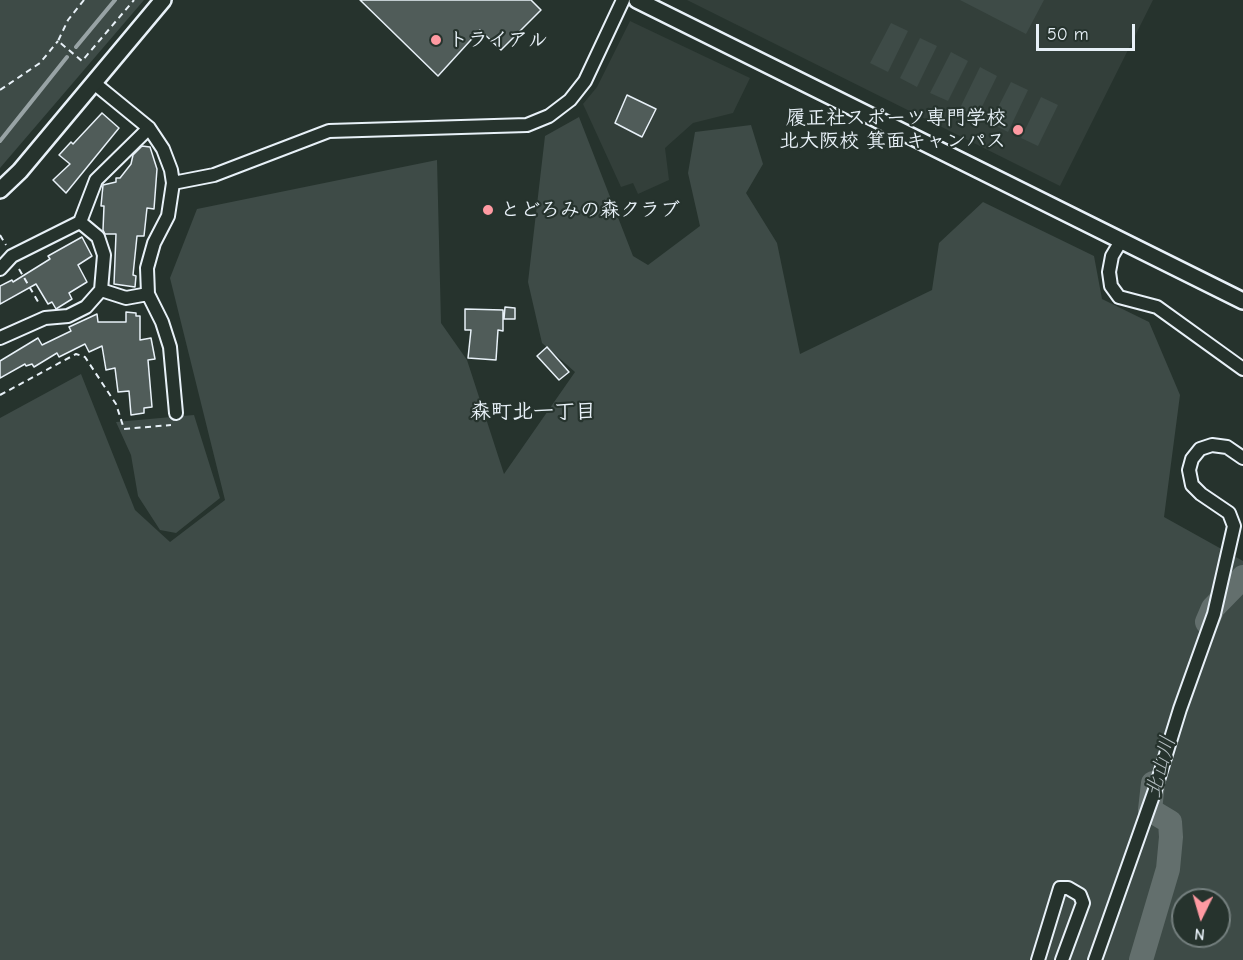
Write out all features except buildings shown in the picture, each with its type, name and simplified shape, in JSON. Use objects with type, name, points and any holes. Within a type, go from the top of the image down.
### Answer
[{"type":"street","points":[[0,190],[20,171],[163,0]]},
{"type":"street","points":[[173,183],[214,176],[330,131],[527,125],[549,116],[570,100],[585,81],[623,0]]},
{"type":"street","points":[[637,0],[1243,301]]},
{"type":"street","points":[[94,83],[149,128],[163,149],[173,183],[168,216],[154,243],[147,268],[148,294],[162,322],[170,347],[176,413]]},
{"type":"street","points":[[0,269],[12,256],[80,222],[96,180],[149,128]]},
{"type":"street","points":[[0,338],[47,318],[68,316],[86,307],[100,290],[105,255],[98,237],[80,222]]},
{"type":"street","points":[[1120,241],[1112,256],[1109,272],[1111,286],[1119,297],[1157,307],[1243,369]]},
{"type":"street","points":[[100,290],[126,298],[148,294]]},
{"type":"street","points":[[1095,960],[1214,614],[1234,526],[1229,513],[1201,494],[1192,484],[1189,470],[1192,459],[1200,449],[1212,445],[1227,447],[1243,458]]},
{"type":"street","points":[[1038,960],[1059,888],[1068,888],[1080,895],[1083,903],[1062,960]]},
{"type":"path","points":[[0,90],[40,63],[58,41],[68,20],[84,0]]},
{"type":"path","points":[[82,61],[134,0]]},
{"type":"path","points":[[58,41],[88,65]]},
{"type":"path","points":[[0,235],[47,318]]},
{"type":"path","points":[[0,396],[76,354],[85,357],[116,404],[124,429],[178,424],[176,413]]},
{"type":"shaded area","points":[[0,0],[144,0],[0,168]]},
{"type":"shaded area","name":"履正社スポーツ専門学校 北大阪校 箕面キャンパス","points":[[687,0],[1153,0],[1060,186]]},
{"type":"shaded area","points":[[960,0],[1044,0],[1026,34]]},
{"type":"shaded area","points":[[630,21],[750,78],[733,113],[693,123],[665,148],[669,180],[638,194],[633,183],[621,187],[583,104],[597,87]]},
{"type":"shaded area","points":[[891,23],[908,31],[888,72],[870,63]]},
{"type":"shaded area","points":[[920,38],[937,46],[917,87],[900,78]]},
{"type":"shaded area","points":[[951,52],[968,61],[948,101],[930,93]]},
{"type":"shaded area","points":[[980,67],[997,76],[977,117],[960,108]]},
{"type":"shaded area","points":[[1011,82],[1028,90],[1008,132],[990,123]]},
{"type":"shaded area","points":[[1041,97],[1058,105],[1038,146],[1021,138]]},
{"type":"shaded area","points":[[579,117],[633,256],[648,265],[700,226],[688,173],[695,132],[751,125],[763,164],[746,193],[777,243],[800,354],[932,290],[939,243],[983,202],[1094,256],[1102,299],[1149,322],[1180,395],[1164,517],[1243,561],[1243,960],[0,960],[0,418],[81,374],[135,510],[170,542],[225,500],[170,278],[197,209],[437,160],[441,323],[467,360],[504,474],[575,372],[542,343],[528,282],[545,136]]},
{"type":"shaded area","points":[[194,415],[220,498],[176,533],[160,530],[138,496],[131,455],[116,422]]},
{"type":"waterway","points":[[76,47],[115,0]]},
{"type":"waterway","points":[[0,141],[67,57]]},
{"type":"waterway","name":"北山川","points":[[1207,622],[1213,608],[1243,577]]},
{"type":"waterway","name":"北山川","points":[[1141,960],[1168,869],[1171,837],[1170,822],[1150,810],[1153,783]]},
{"type":"place","name":"トライアル","points":[[436,40]]},
{"type":"place","name":"履正社スポーツ専門学校 北大阪校 箕面キャンパス","points":[[1018,130]]},
{"type":"place","name":"とどろみの森クラブ","points":[[488,210]]},
{"type":"district","name":"森町北一丁目","points":[[533,412]]}]
